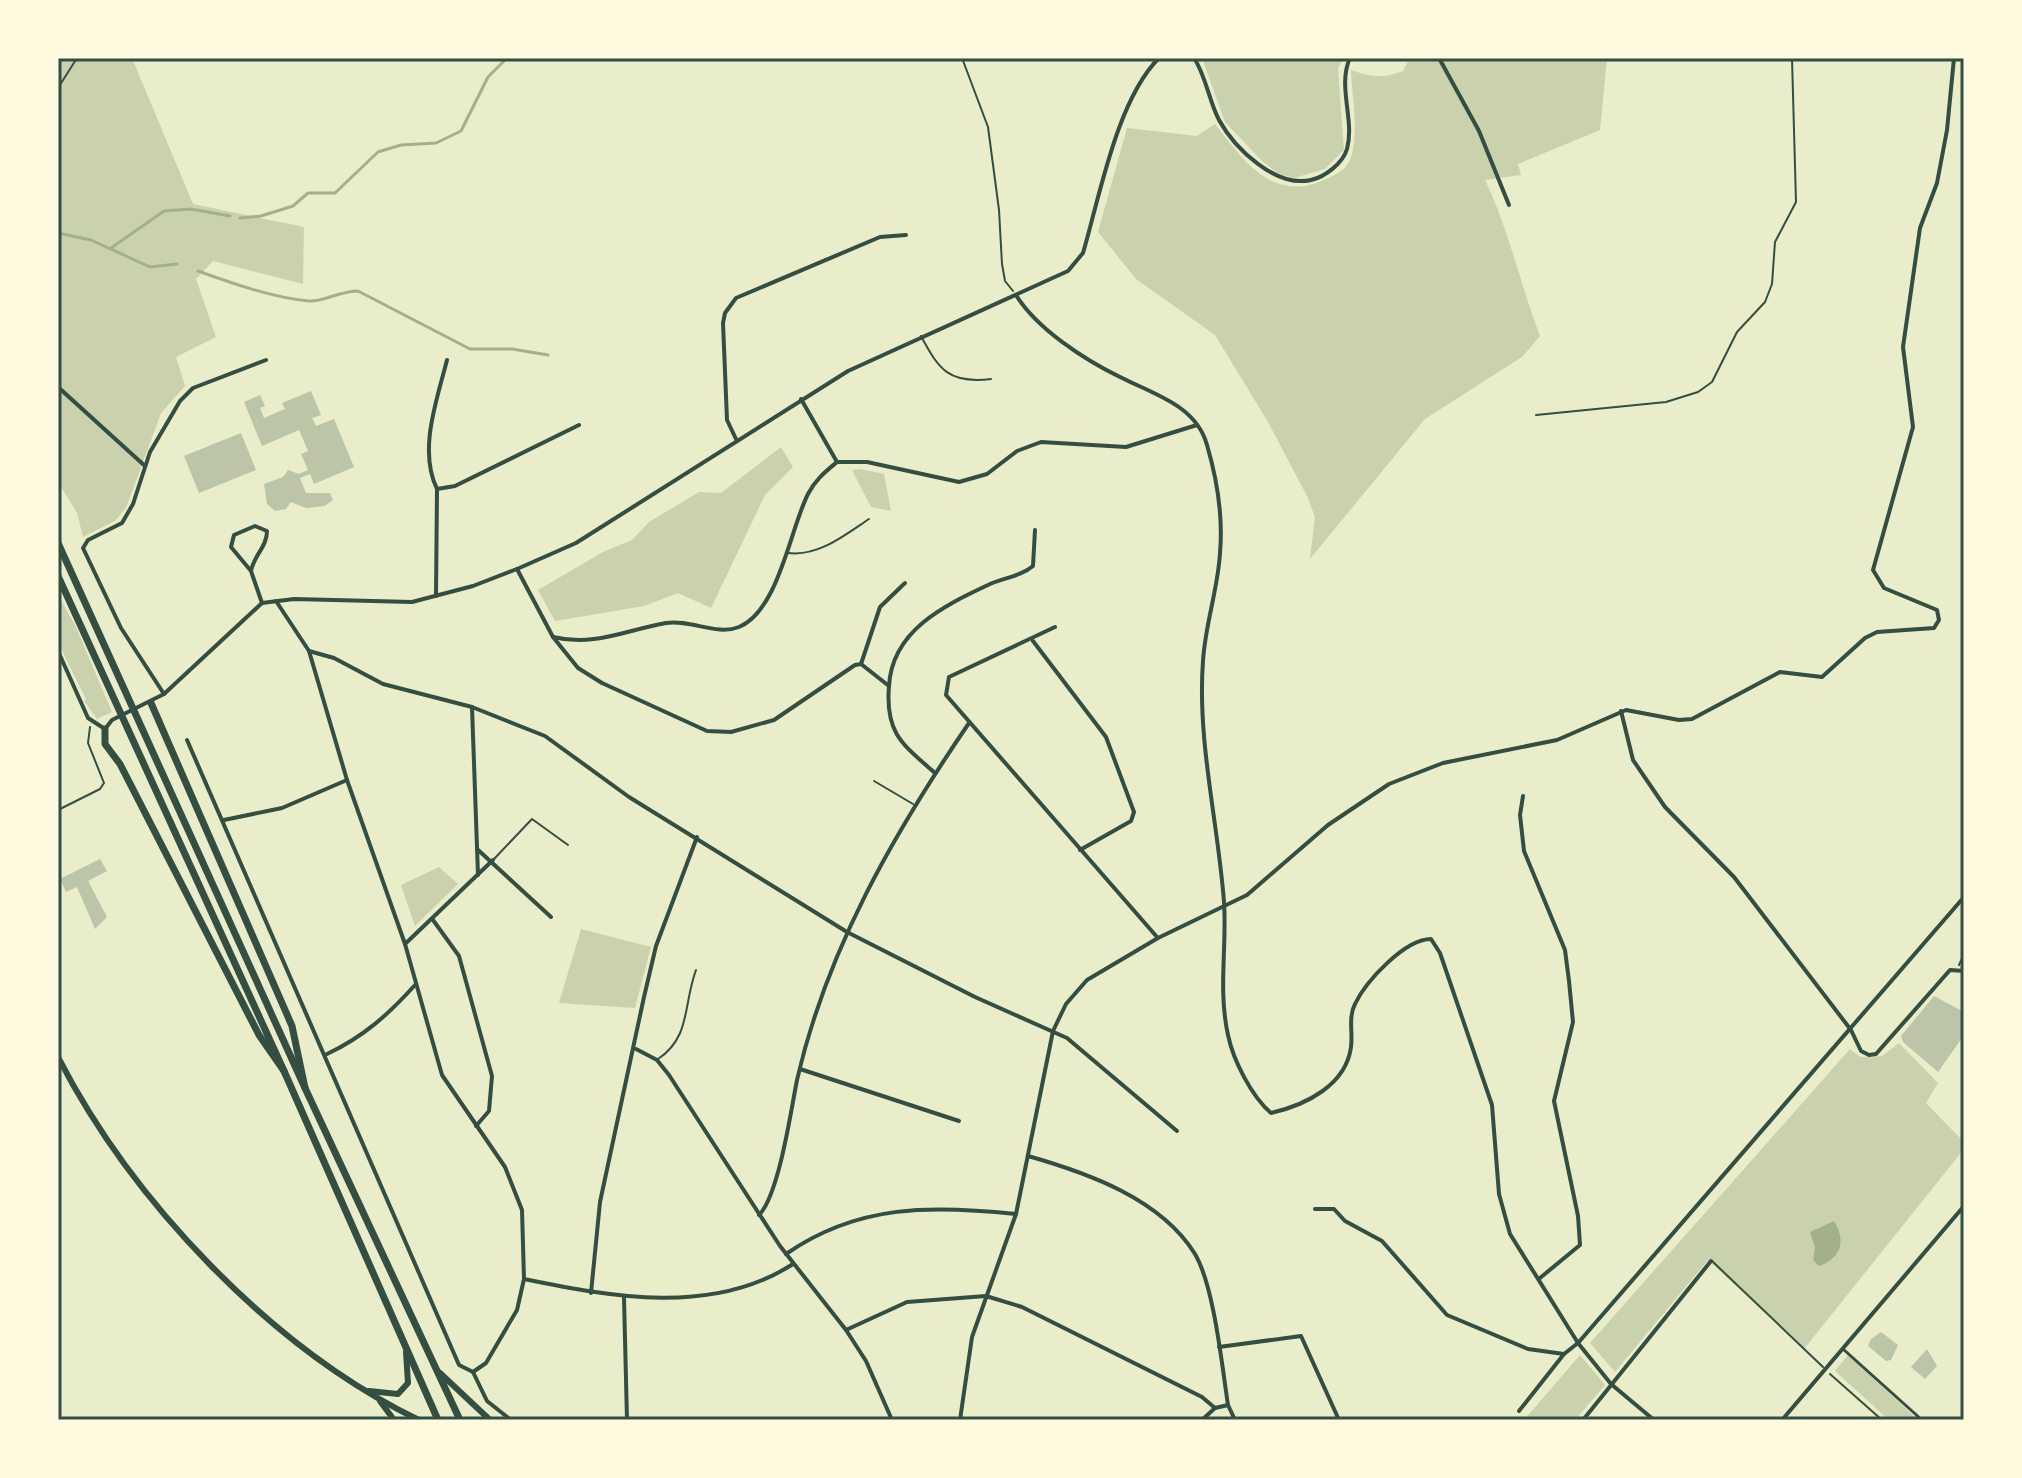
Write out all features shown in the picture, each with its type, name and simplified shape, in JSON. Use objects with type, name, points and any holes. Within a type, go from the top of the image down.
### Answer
[{"type":"main road","points":[[58,543],[458,1420]]},
{"type":"main road","points":[[58,576],[284,1071],[438,1420]]},
{"type":"main road","points":[[148,704],[292,1026],[305,1088]]},
{"type":"main road","points":[[105,729],[105,744],[120,764],[259,1035],[284,1071]]},
{"type":"street","points":[[58,651],[93,723],[105,729],[112,720],[164,694],[262,603],[276,600],[405,603],[517,569],[576,543],[848,371],[1068,271],[1079,260],[1128,103],[1148,69],[1159,58]]},
{"type":"street","points":[[1194,58],[1221,123],[1268,171],[1293,182],[1320,177],[1338,163],[1346,150],[1345,72],[1350,58]]},
{"type":"street","points":[[1439,58],[1479,131],[1509,205]]},
{"type":"street","points":[[960,1420],[972,1337],[1016,1214],[1053,1031],[1066,1004],[1087,980],[1158,938],[1247,895],[1328,825],[1389,784],[1443,763],[1557,740],[1621,711],[1634,709],[1679,720],[1692,719],[1780,672],[1822,677],[1865,638],[1877,632],[1934,628],[1939,620],[1937,610],[1884,588],[1873,570],[1913,427],[1903,347],[1920,228],[1937,183],[1947,130],[1954,58]]},
{"type":"street","points":[[736,439],[727,420],[723,323],[725,313],[736,298],[880,237],[906,235]]},
{"type":"street","points":[[1016,295],[1046,327],[1119,377],[1176,404],[1197,425],[1207,442],[1219,512],[1220,554],[1203,661],[1203,730],[1218,825],[1224,908],[1221,979],[1228,1035],[1244,1074],[1267,1110],[1275,1113],[1333,1084],[1345,1070],[1352,1047],[1354,1005],[1401,948],[1417,939],[1431,939],[1440,953],[1492,1105],[1499,1194],[1510,1234],[1578,1343],[1611,1384],[1654,1420]]},
{"type":"street","points":[[164,694],[127,639],[83,548],[88,540],[122,523],[133,504],[145,466],[180,401],[193,388],[266,360]]},
{"type":"street","points":[[436,596],[437,489],[430,475],[431,422],[447,360]]},
{"type":"street","points":[[58,387],[145,466]]},
{"type":"street","points":[[801,399],[837,462]]},
{"type":"street","points":[[437,489],[455,486],[579,425]]},
{"type":"street","points":[[553,637],[577,643],[596,641],[671,622],[725,630],[739,627],[765,601],[808,495],[818,478],[837,462],[867,462],[959,482],[987,474],[1017,451],[1041,442],[1126,447],[1197,425]]},
{"type":"street","points":[[251,571],[253,560],[267,543],[267,531],[255,526],[234,535],[231,547],[251,571],[262,603]]},
{"type":"street","points":[[935,773],[900,743],[891,726],[889,686],[895,657],[903,642],[926,619],[988,585],[1033,566],[1035,530]]},
{"type":"street","points":[[517,569],[553,637],[578,668],[685,723],[722,733],[754,728],[774,720],[846,667],[861,664],[889,686]]},
{"type":"street","points":[[861,664],[880,607],[905,583]]},
{"type":"street","points":[[276,600],[309,651],[347,780],[405,944],[442,1075],[492,1146],[516,1189],[522,1210],[524,1279],[517,1310],[486,1363],[473,1372]]},
{"type":"street","points":[[1055,627],[1033,641],[949,677],[946,695],[1158,938]]},
{"type":"street","points":[[1033,641],[1106,737],[1134,812],[1127,824],[1080,850]]},
{"type":"street","points":[[309,651],[334,658],[383,684],[472,707],[545,736],[629,797],[697,836],[847,932],[975,997],[1053,1031],[1177,1131]]},
{"type":"street","points":[[472,707],[478,875]]},
{"type":"street","points":[[1621,711],[1633,760],[1665,807],[1734,877],[1851,1030],[1861,1051],[1876,1054],[1950,970],[1964,971]]},
{"type":"street","points":[[759,1215],[772,1195],[800,1069],[847,932],[914,805],[969,723]]},
{"type":"street","points":[[187,740],[459,1365],[473,1372],[487,1401],[511,1420]]},
{"type":"street","points":[[224,820],[282,808],[347,780]]},
{"type":"street","points":[[1523,796],[1520,815],[1524,851],[1565,950],[1573,1022],[1554,1101],[1578,1216],[1580,1245],[1540,1278]]},
{"type":"street","points":[[591,1293],[600,1202],[636,1049],[656,946],[697,836]]},
{"type":"street","points":[[476,848],[493,860],[551,917]]},
{"type":"street","points":[[405,944],[493,860]]},
{"type":"street","points":[[1519,1411],[1564,1354],[1578,1343],[1964,897]]},
{"type":"street","points":[[433,920],[459,956],[490,1066],[489,1111],[476,1126]]},
{"type":"street","points":[[326,1055],[358,1040],[415,985]]},
{"type":"street","points":[[636,1049],[657,1060],[786,1254],[825,1298],[866,1361],[892,1420]]},
{"type":"street","points":[[58,1057],[106,1135],[155,1201],[211,1266],[270,1322],[378,1398],[419,1420]]},
{"type":"street","points":[[800,1069],[959,1121]]},
{"type":"street","points":[[1028,1156],[1079,1170],[1137,1201],[1181,1235],[1197,1257],[1219,1347],[1228,1405],[1235,1420]]},
{"type":"street","points":[[1782,1420],[1964,1206]]},
{"type":"street","points":[[786,1254],[832,1226],[884,1213],[946,1209],[1016,1214]]},
{"type":"street","points":[[1315,1209],[1334,1209],[1345,1221],[1382,1241],[1447,1315],[1528,1349],[1564,1354]]},
{"type":"street","points":[[1583,1420],[1711,1261]]},
{"type":"street","points":[[524,1279],[624,1298],[671,1298],[754,1284],[794,1264]]},
{"type":"street","points":[[846,1330],[907,1302],[986,1296],[1022,1307],[1107,1347],[1202,1397],[1215,1408]]},
{"type":"street","points":[[624,1298],[627,1420]]},
{"type":"street","points":[[1219,1347],[1301,1336],[1339,1420]]},
{"type":"street","points":[[369,1391],[398,1394],[408,1383],[410,1369],[404,1346]]},
{"type":"street","points":[[1843,1349],[1922,1420]]},
{"type":"street","points":[[434,1366],[490,1420]]},
{"type":"street","points":[[378,1398],[394,1420]]},
{"type":"street","points":[[1202,1420],[1215,1408],[1228,1405]]},
{"type":"lane","points":[[58,88],[77,58]]},
{"type":"lane","points":[[1536,415],[1666,402],[1698,392],[1712,382],[1737,332],[1765,302],[1772,284],[1775,242],[1796,202],[1792,58]]},
{"type":"lane","points":[[921,336],[943,371],[971,381],[991,379]]},
{"type":"lane","points":[[787,553],[802,555],[833,542],[869,519]]},
{"type":"lane","points":[[874,781],[914,805]]},
{"type":"lane","points":[[493,860],[532,819],[568,845]]},
{"type":"lane","points":[[657,1060],[674,1048],[681,1036],[696,970]]},
{"type":"lane","points":[[1711,1261],[1826,1370]]},
{"type":"path","points":[[962,58],[988,127],[999,210],[1002,264],[1005,281],[1016,295]]},
{"type":"path","points":[[58,810],[100,789],[104,783],[88,743],[93,723]]},
{"type":"path","points":[[1957,969],[1964,954]]},
{"type":"path","points":[[1826,1370],[1882,1420]]},
{"type":"shaded area","points":[[69,58],[132,58],[193,204],[304,227],[303,284],[213,261],[196,279],[216,337],[176,357],[185,386],[161,413],[126,508],[115,521],[83,537],[77,513],[58,482],[58,61]]},
{"type":"shaded area","points":[[1202,58],[1344,58],[1338,68],[1344,150],[1325,169],[1294,178],[1279,174],[1263,162],[1225,122]]},
{"type":"shaded area","points":[[1410,58],[1607,58],[1600,130],[1518,164],[1521,175],[1485,180],[1501,218],[1540,336],[1522,357],[1425,419],[1310,559],[1315,517],[1307,496],[1268,422],[1215,335],[1136,279],[1098,232],[1127,128],[1197,136],[1215,124],[1237,152],[1261,174],[1289,186],[1306,186],[1336,174],[1351,157],[1355,125],[1351,70],[1371,76],[1389,75],[1403,71]]},
{"type":"shaded area","points":[[781,447],[793,467],[765,495],[711,608],[678,593],[644,606],[555,621],[538,590],[603,552],[632,540],[649,522],[699,492],[721,493]]},
{"type":"shaded area","points":[[852,470],[884,474],[891,511],[871,507]]},
{"type":"shaded area","points":[[58,595],[76,627],[112,712],[97,719],[84,701],[86,699],[58,643]]},
{"type":"shaded area","points":[[439,867],[458,884],[415,926],[401,885]]},
{"type":"shaded area","points":[[581,929],[651,947],[635,1008],[559,1003]]},
{"type":"shaded area","points":[[1899,1043],[1938,1083],[1926,1103],[1964,1142],[1964,1149],[1804,1349],[1708,1260],[1615,1372],[1590,1343],[1850,1049],[1860,1057],[1882,1056]]},
{"type":"shaded area","points":[[1834,1221],[1840,1235],[1840,1248],[1833,1258],[1819,1266],[1813,1260],[1815,1248],[1810,1232]]},
{"type":"shaded area","points":[[1580,1355],[1605,1385],[1575,1420],[1524,1420]]},
{"type":"shaded area","points":[[1848,1355],[1918,1420],[1889,1420],[1835,1371]]},
{"type":"building","points":[[311,391],[321,415],[312,418],[316,426],[334,419],[354,467],[314,484],[310,474],[300,478],[306,493],[330,493],[333,500],[325,506],[306,508],[291,502],[286,509],[275,511],[267,504],[264,484],[283,477],[288,470],[299,474],[308,470],[301,454],[308,451],[299,430],[262,446],[244,402],[260,395],[265,406],[260,408],[264,418],[285,409],[282,403]]},
{"type":"building","points":[[241,433],[256,470],[199,493],[184,456]]},
{"type":"building","points":[[100,859],[107,871],[88,881],[107,917],[95,929],[77,887],[66,892],[60,879]]},
{"type":"building","points":[[1934,996],[1964,1012],[1964,1035],[1938,1072],[1903,1042],[1901,1036]]},
{"type":"building","points":[[1881,1332],[1898,1345],[1891,1360],[1886,1361],[1868,1346],[1871,1339]]},
{"type":"building","points":[[1927,1349],[1937,1366],[1925,1379],[1911,1367]]},
{"type":"waterway","points":[[240,218],[261,216],[293,206],[308,193],[335,193],[378,152],[401,145],[436,143],[461,131],[488,77],[507,58]]},
{"type":"waterway","points":[[111,248],[164,211],[191,209],[230,216]]},
{"type":"waterway","points":[[58,233],[91,240],[150,267],[177,264]]},
{"type":"waterway","points":[[198,271],[296,299],[314,301],[358,291],[470,349],[512,349],[548,355]]}]
